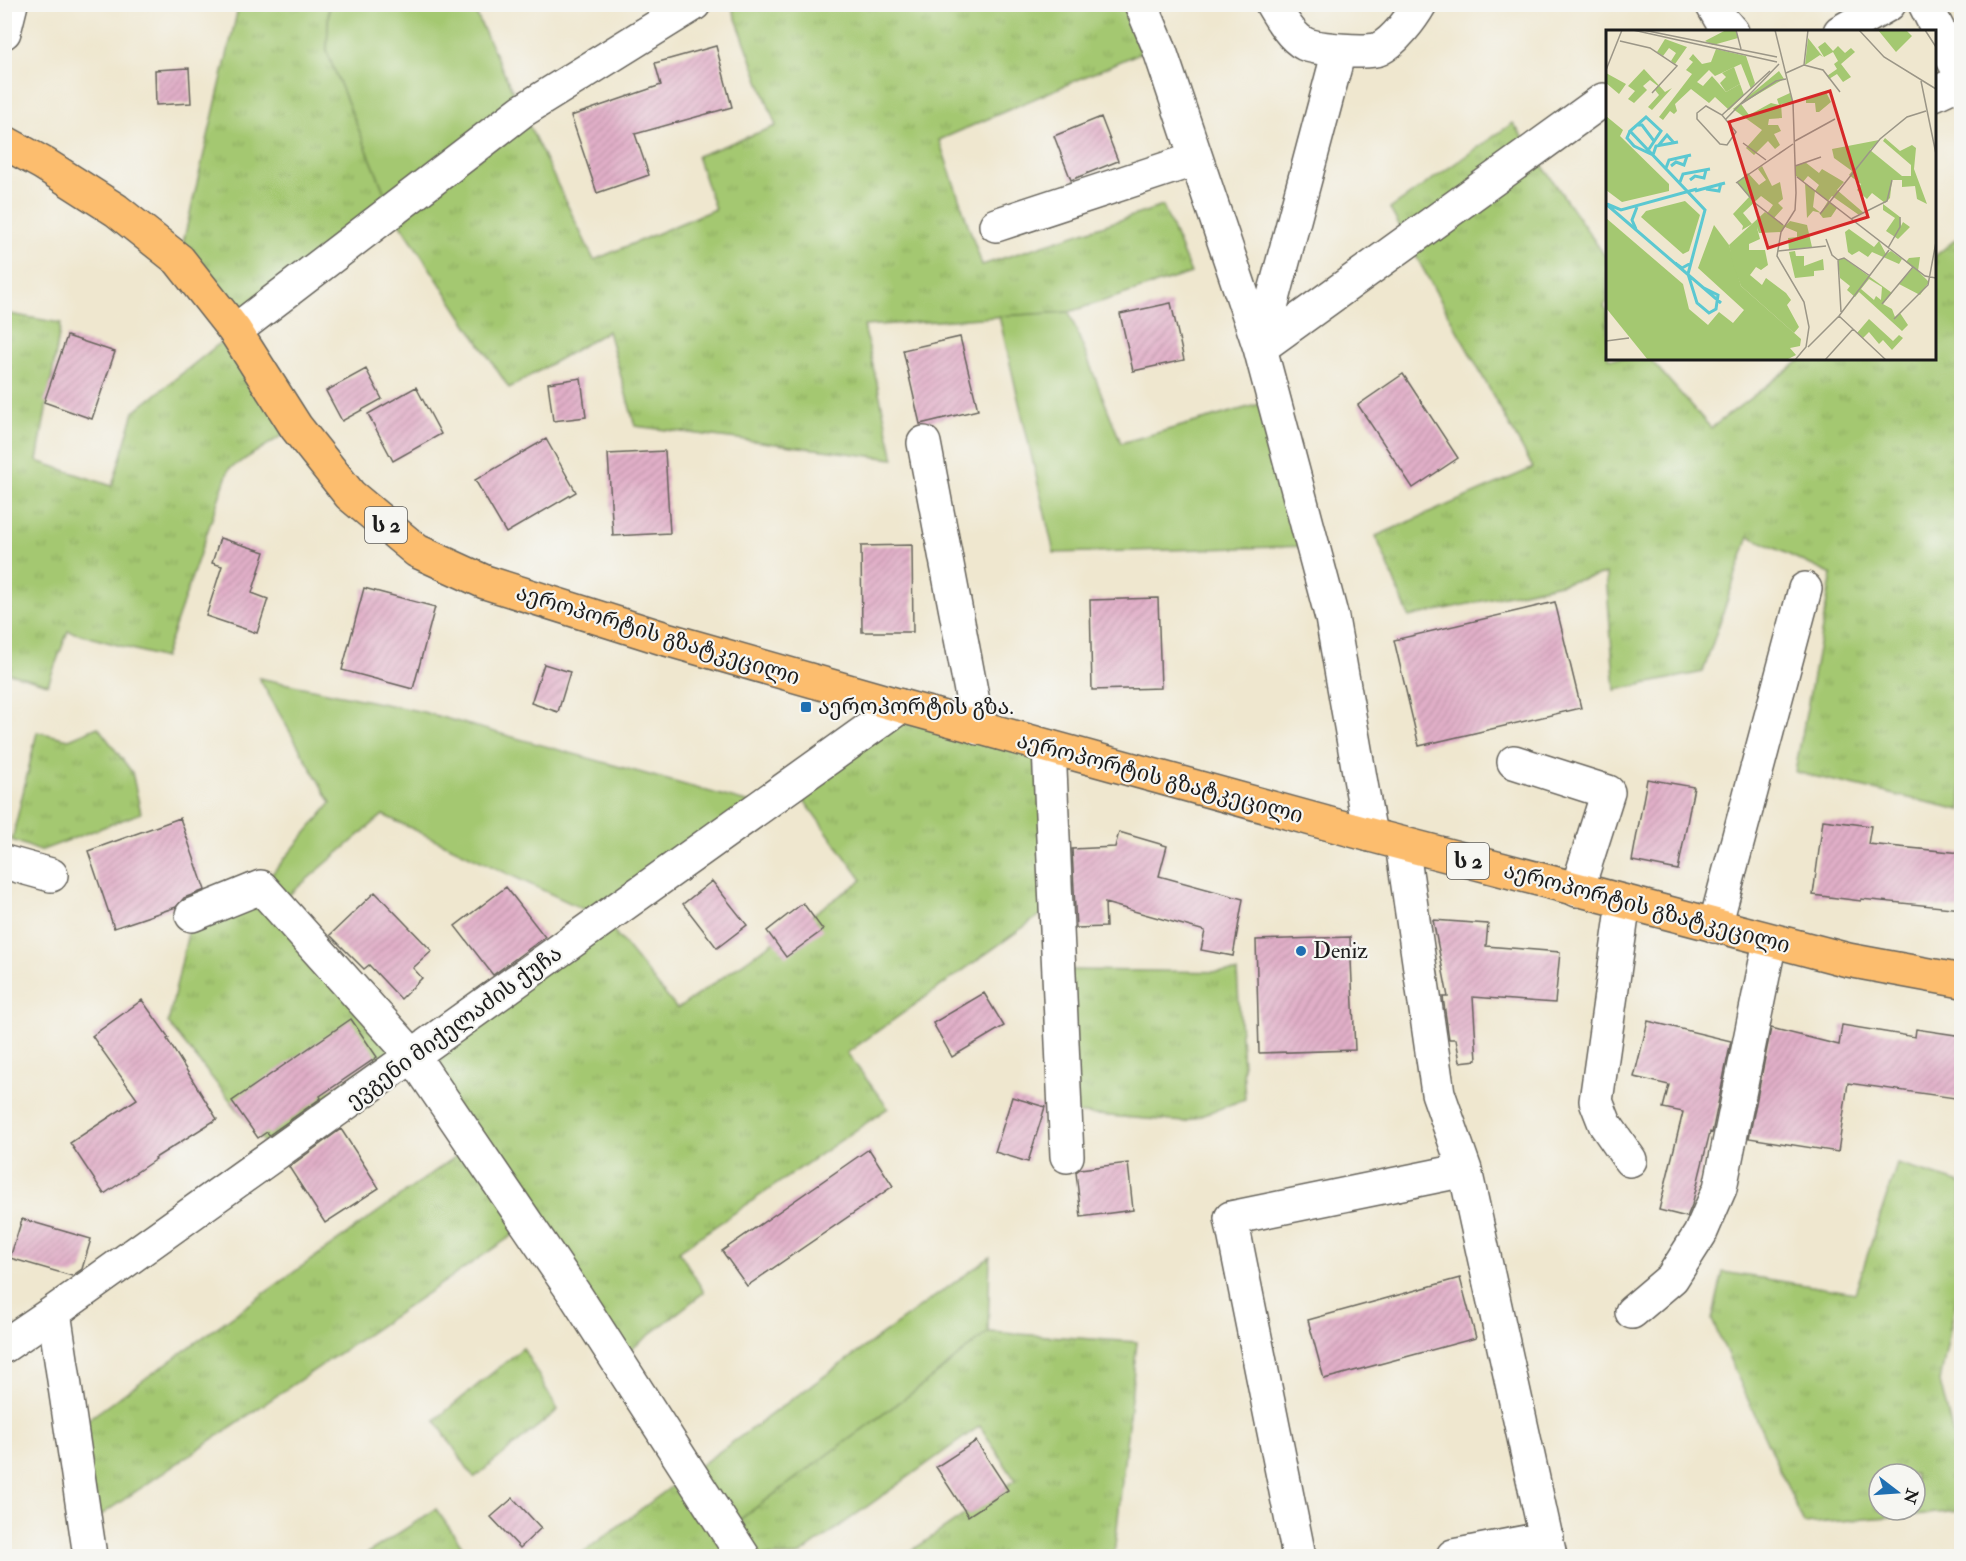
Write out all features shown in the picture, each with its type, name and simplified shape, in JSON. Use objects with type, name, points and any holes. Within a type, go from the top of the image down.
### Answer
[{"type":"highway","name":"აეროპორტის გზატკეცილი","points":[[4,142],[44,164],[116,210],[179,260],[235,331],[296,427],[350,495],[417,551],[485,582],[666,639],[1370,836],[1770,941],[1848,960],[1962,981]]},
{"type":"street","points":[[4,32],[11,4]]},
{"type":"street","points":[[235,331],[522,111],[694,4]]},
{"type":"street","points":[[1141,4],[1158,45],[1260,348],[1332,618],[1370,836]]},
{"type":"street","points":[[1272,4],[1286,26],[1304,44],[1339,51],[1379,50],[1407,26],[1420,4]]},
{"type":"street","points":[[1712,4],[1730,30]]},
{"type":"street","points":[[1844,30],[1889,4]]},
{"type":"street","points":[[1926,4],[1962,79],[1936,93]]},
{"type":"street","points":[[1260,348],[1339,51]]},
{"type":"street","points":[[1260,348],[1603,100]]},
{"type":"street","points":[[996,225],[1196,159]]},
{"type":"street","points":[[924,443],[978,728]]},
{"type":"street","points":[[1715,926],[1805,589]]},
{"type":"street","name":"ევგენი მიქელაძის ქუჩა","points":[[4,1346],[902,706]]},
{"type":"street","points":[[1049,747],[1067,1156]]},
{"type":"street","points":[[1514,762],[1608,792],[1577,890]]},
{"type":"street","points":[[1402,844],[1438,1093],[1465,1170],[1546,1538],[1453,1557]]},
{"type":"street","points":[[4,862],[51,875]]},
{"type":"street","points":[[192,915],[261,887],[413,1056],[576,1296],[743,1557]]},
{"type":"street","points":[[1624,902],[1596,1101],[1605,1124],[1630,1160]]},
{"type":"street","points":[[1632,1312],[1672,1278],[1700,1234],[1720,1188],[1770,941]]},
{"type":"street","points":[[1299,1557],[1231,1218],[1465,1170]]},
{"type":"street","points":[[54,1312],[90,1557]]},
{"type":"green space","points":[[239,4],[329,5],[327,52],[522,111],[594,260],[715,209],[697,156],[776,126],[731,5],[1141,5],[1158,45],[939,140],[982,265],[1163,206],[1191,273],[1069,312],[864,326],[894,459],[635,426],[608,331],[509,388],[392,211],[235,331],[179,260]]},
{"type":"green space","points":[[329,5],[472,5],[522,111],[392,211],[327,52]]},
{"type":"green space","points":[[1513,123],[1606,258],[1606,303],[1604,306],[1606,309],[1606,360],[1651,360],[1711,428],[1801,360],[1936,360],[1936,255],[1961,235],[1961,810],[1795,772],[1832,575],[1749,536],[1703,672],[1615,690],[1606,574],[1409,617],[1376,536],[1533,468],[1390,209]]},
{"type":"green space","points":[[1069,312],[1121,443],[1274,400],[1313,546],[1054,553],[999,316]]},
{"type":"green space","points":[[4,313],[61,323],[37,461],[112,486],[134,412],[235,331],[296,427],[229,469],[164,658],[68,631],[48,684],[5,672]]},
{"type":"green space","points":[[259,678],[423,712],[761,806],[604,919],[383,815],[277,905],[261,887],[331,803]]},
{"type":"green space","points":[[901,706],[1049,747],[1056,904],[847,1053],[888,1108],[679,1251],[704,1292],[614,1363],[525,1227],[85,1526],[72,1431],[470,1146],[413,1056],[604,919],[677,1009],[862,880],[792,784]]},
{"type":"green space","points":[[98,727],[132,772],[141,813],[40,851],[12,840],[37,732],[69,739]]},
{"type":"green space","points":[[261,887],[413,1056],[274,1155],[168,1023],[192,915]]},
{"type":"green space","points":[[1064,970],[1237,972],[1245,1099],[1185,1122],[1072,1113]]},
{"type":"green space","points":[[1897,1164],[1961,1183],[1961,1273],[1940,1382],[1961,1468],[1961,1511],[1927,1514],[1927,1462],[1867,1462],[1867,1519],[1804,1524],[1712,1320],[1723,1272],[1855,1293]]},
{"type":"green space","points":[[990,1257],[988,1332],[924,1384],[724,1531],[687,1475]]},
{"type":"green space","points":[[988,1332],[1137,1342],[1114,1556],[904,1556],[1015,1480],[980,1426],[798,1556],[578,1556],[687,1475],[724,1531],[924,1384]]},
{"type":"green space","points":[[523,1348],[558,1410],[474,1478],[435,1420]]},
{"type":"green space","points":[[436,1509],[469,1556],[363,1556]]},
{"type":"building","points":[[716,46],[732,107],[635,134],[649,175],[597,193],[571,116],[661,85],[655,63]]},
{"type":"building","points":[[189,68],[191,103],[156,105],[155,70]]},
{"type":"building","points":[[1101,117],[1118,161],[1071,180],[1054,136]]},
{"type":"building","points":[[1171,303],[1184,360],[1133,371],[1120,314]]},
{"type":"building","points":[[67,336],[115,352],[92,419],[44,402]]},
{"type":"building","points":[[960,337],[978,410],[920,424],[903,350]]},
{"type":"building","points":[[366,369],[382,399],[342,421],[326,391]]},
{"type":"building","points":[[1403,374],[1458,458],[1413,488],[1358,405]]},
{"type":"building","points":[[581,378],[586,417],[553,421],[548,383]]},
{"type":"building","points":[[416,387],[441,434],[393,461],[368,414]]},
{"type":"building","points":[[546,439],[576,492],[506,533],[475,480]]},
{"type":"building","points":[[665,451],[670,533],[613,536],[608,454]]},
{"type":"building","points":[[220,538],[265,552],[252,593],[268,599],[257,633],[206,616],[222,566],[212,563]]},
{"type":"building","points":[[912,545],[913,632],[862,632],[861,546]]},
{"type":"building","points":[[364,588],[435,607],[413,689],[342,670]]},
{"type":"building","points":[[1158,598],[1161,688],[1092,690],[1090,600]]},
{"type":"building","points":[[1555,602],[1581,708],[1419,746],[1394,640]]},
{"type":"building","points":[[544,664],[570,672],[558,712],[531,703]]},
{"type":"building","points":[[1647,779],[1694,787],[1678,870],[1632,861]]},
{"type":"building","points":[[180,818],[205,890],[184,898],[176,907],[114,928],[88,851]]},
{"type":"building","points":[[1823,820],[1871,826],[1868,844],[1962,853],[1962,909],[1813,895]]},
{"type":"building","points":[[1119,832],[1167,846],[1159,876],[1243,899],[1233,956],[1201,950],[1205,931],[1105,903],[1106,927],[1076,928],[1072,849],[1115,847]]},
{"type":"building","points":[[712,881],[747,925],[717,948],[683,904]]},
{"type":"building","points":[[506,887],[545,937],[493,975],[455,926]]},
{"type":"building","points":[[375,892],[432,951],[413,968],[422,978],[401,999],[369,965],[364,969],[330,935]]},
{"type":"building","points":[[803,903],[823,930],[786,957],[767,931]]},
{"type":"building","points":[[1433,920],[1488,924],[1486,946],[1560,952],[1555,1003],[1473,997],[1477,1060],[1460,1062],[1456,1039],[1449,1039],[1443,997],[1448,997]]},
{"type":"building","points":[[1350,937],[1355,1050],[1259,1053],[1256,940]]},
{"type":"building","points":[[984,993],[1004,1026],[952,1057],[933,1023]]},
{"type":"building","points":[[142,1000],[169,1038],[167,1039],[217,1119],[104,1194],[70,1143],[137,1099],[92,1036]]},
{"type":"building","points":[[351,1019],[377,1057],[269,1135],[267,1132],[258,1138],[232,1101]]},
{"type":"building","points":[[1648,1021],[1731,1041],[1712,1133],[1710,1132],[1687,1217],[1659,1210],[1683,1112],[1663,1108],[1669,1085],[1634,1077]]},
{"type":"building","points":[[1842,1025],[1915,1037],[1916,1029],[1962,1036],[1962,1099],[1848,1083],[1838,1152],[1749,1138],[1771,1028],[1839,1045]]},
{"type":"building","points":[[1012,1097],[1045,1107],[1028,1162],[995,1152]]},
{"type":"building","points":[[341,1129],[379,1188],[325,1223],[289,1167]]},
{"type":"building","points":[[869,1149],[893,1186],[747,1286],[722,1251]]},
{"type":"building","points":[[1128,1163],[1133,1210],[1081,1217],[1076,1172],[1080,1169]]},
{"type":"building","points":[[22,1219],[91,1239],[82,1269],[72,1276],[10,1258]]},
{"type":"building","points":[[1460,1278],[1476,1338],[1324,1379],[1308,1320]]},
{"type":"building","points":[[976,1441],[1008,1490],[968,1516],[936,1467]]},
{"type":"building","points":[[513,1498],[541,1528],[520,1548],[491,1517]]},
{"type":"place","name":"აეროპორტის გზა.","points":[[806,707]]},
{"type":"place","name":"Deniz","points":[[1301,951]]}]
